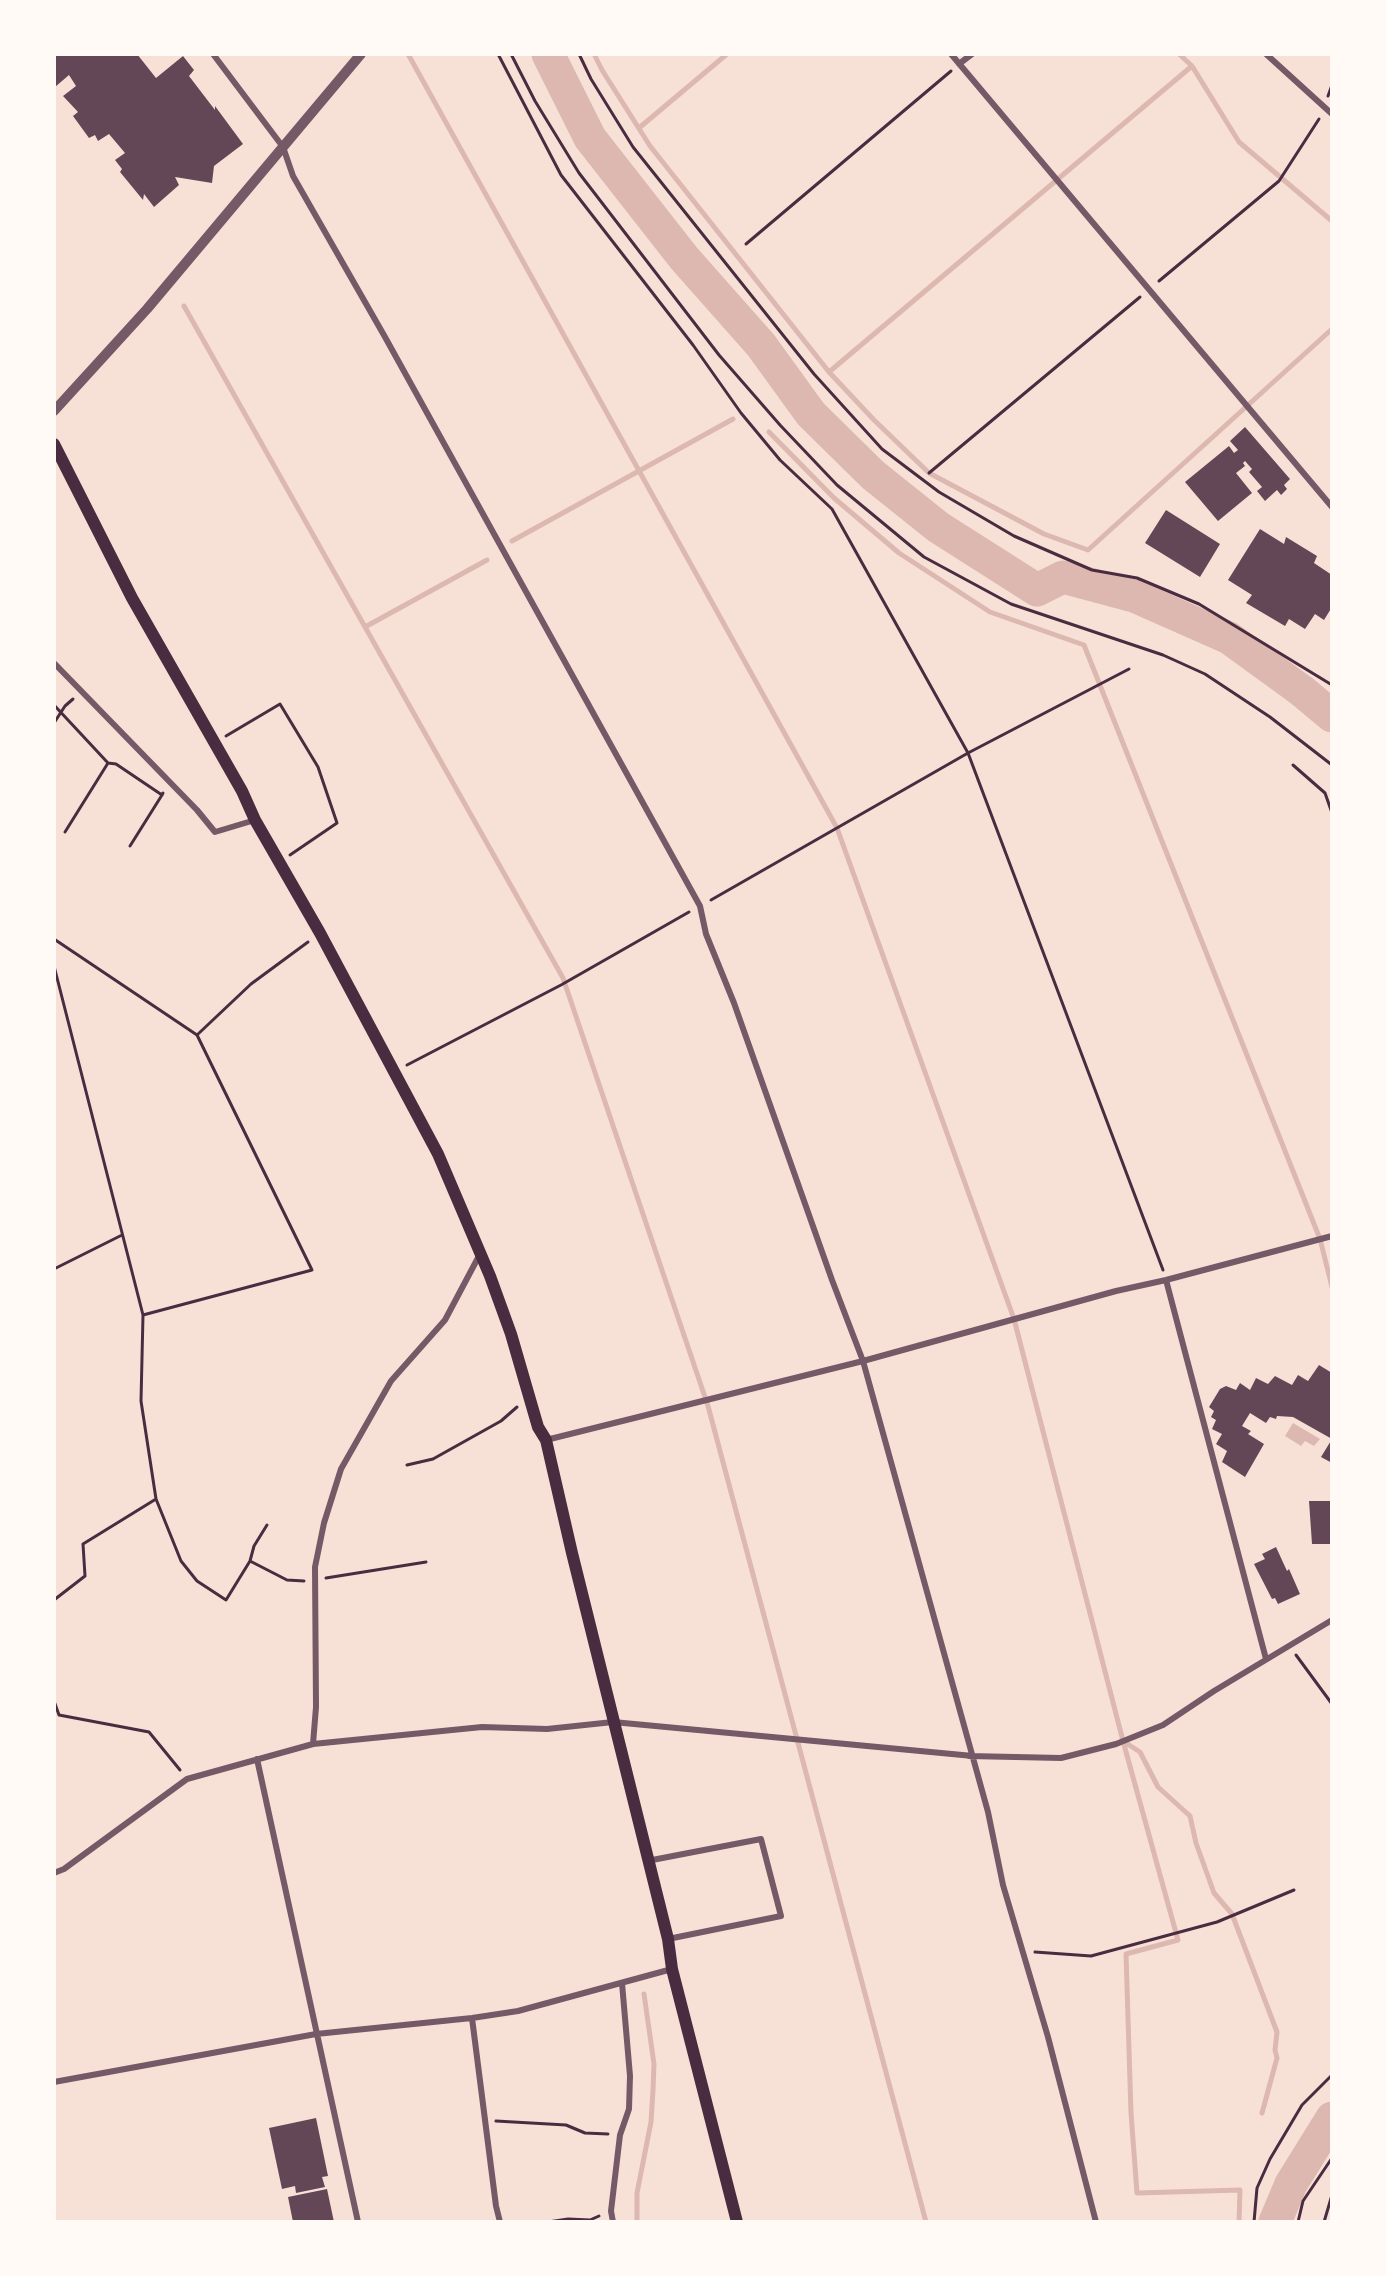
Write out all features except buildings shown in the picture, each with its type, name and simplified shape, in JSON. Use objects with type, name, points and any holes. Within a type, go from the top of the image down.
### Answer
[{"type":"main road","points":[[54,444],[132,598],[242,790],[255,820],[320,933],[438,1154],[511,1334],[538,1427],[546,1440],[613,1722],[668,1939],[672,1969],[737,2222]]},
{"type":"street","points":[[213,54],[283,147],[293,176],[385,337],[700,906],[706,934],[734,1003],[863,1361],[973,1756],[988,1812],[1003,1885],[1068,2109],[1096,2222]]},
{"type":"street","points":[[54,411],[147,309],[361,54]]},
{"type":"street","points":[[951,54],[1332,507]]},
{"type":"street","points":[[959,64],[972,54]]},
{"type":"street","points":[[1266,54],[1332,114]]},
{"type":"street","points":[[54,663],[197,810],[215,832],[255,820]]},
{"type":"street","points":[[546,1440],[863,1361],[1116,1291],[1167,1280],[1332,1236]]},
{"type":"street","points":[[313,1744],[316,1707],[315,1567],[324,1522],[340,1469],[391,1381],[445,1320],[480,1254]]},
{"type":"street","points":[[1167,1280],[1266,1659]]},
{"type":"street","points":[[54,1873],[64,1869],[187,1779],[313,1744],[482,1727],[547,1729],[613,1722],[791,1741],[973,1756],[1061,1758],[1116,1744],[1164,1725],[1266,1659],[1332,1620]]},
{"type":"street","points":[[257,1759],[358,2222]]},
{"type":"street","points":[[647,1861],[761,1839],[764,1850],[781,1916],[668,1939]]},
{"type":"street","points":[[54,2082],[316,2034],[518,2011],[672,1969]]},
{"type":"street","points":[[613,2222],[611,2211],[620,2135],[629,2109],[630,2076],[622,1983]]},
{"type":"street","points":[[472,2018],[500,2222]]},
{"type":"path","points":[[498,54],[561,175],[693,345],[741,413],[780,460],[832,509],[968,753],[1167,1280]]},
{"type":"path","points":[[511,54],[535,101],[586,182],[719,355],[780,425],[837,485],[924,557],[1011,604],[1162,655],[1205,674],[1270,717],[1332,765]]},
{"type":"path","points":[[579,54],[591,79],[633,147],[814,374],[882,449],[939,492],[1014,536],[1092,570],[1137,578],[1199,604],[1332,685]]},
{"type":"path","points":[[747,244],[959,64]]},
{"type":"path","points":[[393,1072],[561,985],[968,753],[1129,669]]},
{"type":"path","points":[[54,723],[65,706],[81,692]]},
{"type":"path","points":[[214,743],[280,704],[318,767],[337,823],[280,862]]},
{"type":"path","points":[[54,705],[108,763],[116,764],[162,795]]},
{"type":"path","points":[[65,832],[108,763]]},
{"type":"path","points":[[1293,765],[1325,793],[1332,813]]},
{"type":"path","points":[[130,846],[171,784]]},
{"type":"path","points":[[197,1035],[251,984],[320,933]]},
{"type":"path","points":[[54,939],[197,1035],[312,1270],[143,1315]]},
{"type":"path","points":[[54,966],[143,1315],[141,1401],[156,1499],[181,1561],[197,1581],[226,1600],[250,1561]]},
{"type":"path","points":[[54,1269],[122,1235]]},
{"type":"path","points":[[407,1465],[433,1459],[501,1421],[530,1396]]},
{"type":"path","points":[[54,1600],[85,1576],[83,1544],[156,1499]]},
{"type":"path","points":[[1289,1647],[1332,1704]]},
{"type":"path","points":[[54,1701],[59,1715],[149,1732],[187,1779]]},
{"type":"path","points":[[1024,1951],[1090,1956],[1217,1922],[1294,1890]]},
{"type":"path","points":[[1254,2222],[1257,2188],[1270,2159],[1302,2104],[1332,2075]]},
{"type":"path","points":[[485,2120],[566,2125],[585,2133],[620,2135]]},
{"type":"path","points":[[1298,2222],[1303,2201],[1332,2158]]},
{"type":"path","points":[[1324,2222],[1332,2195]]},
{"type":"path","points":[[548,2222],[568,2219],[590,2220],[611,2211]]},
{"type":"shaded area","points":[[1293,1423],[1320,1439],[1314,1446],[1305,1441],[1301,1446],[1285,1436]]},
{"type":"waterway","points":[[408,54],[837,828],[1014,1319],[1123,1741],[1178,1940],[1126,1954],[1131,2113],[1137,2193],[1240,2190],[1239,2222]]},
{"type":"waterway","points":[[548,54],[590,138],[684,258],[761,345],[811,414],[873,475],[938,527],[1037,590],[1063,577],[1134,596],[1229,638],[1302,691],[1332,716]]},
{"type":"waterway","points":[[594,54],[650,146],[829,372],[929,473],[1044,534],[1088,550],[1332,329]]},
{"type":"waterway","points":[[639,128],[727,54]]},
{"type":"waterway","points":[[1179,54],[1192,66],[1239,142],[1332,221]]},
{"type":"waterway","points":[[829,372],[1192,66]]},
{"type":"waterway","points":[[184,306],[563,978],[708,1406],[926,2222]]},
{"type":"waterway","points":[[512,541],[733,419]]},
{"type":"waterway","points":[[769,432],[834,498],[899,553],[990,612],[1084,645],[1320,1239],[1332,1287]]},
{"type":"waterway","points":[[365,627],[487,560]]},
{"type":"waterway","points":[[1123,1741],[1140,1752],[1158,1787],[1190,1816],[1196,1843],[1214,1893],[1232,1914],[1277,2032],[1275,2050],[1277,2058],[1262,2113]]},
{"type":"waterway","points":[[637,2222],[637,2193],[651,2122],[654,2064],[644,1994]]},
{"type":"waterway","points":[[1275,2222],[1291,2184],[1332,2118]]}]
